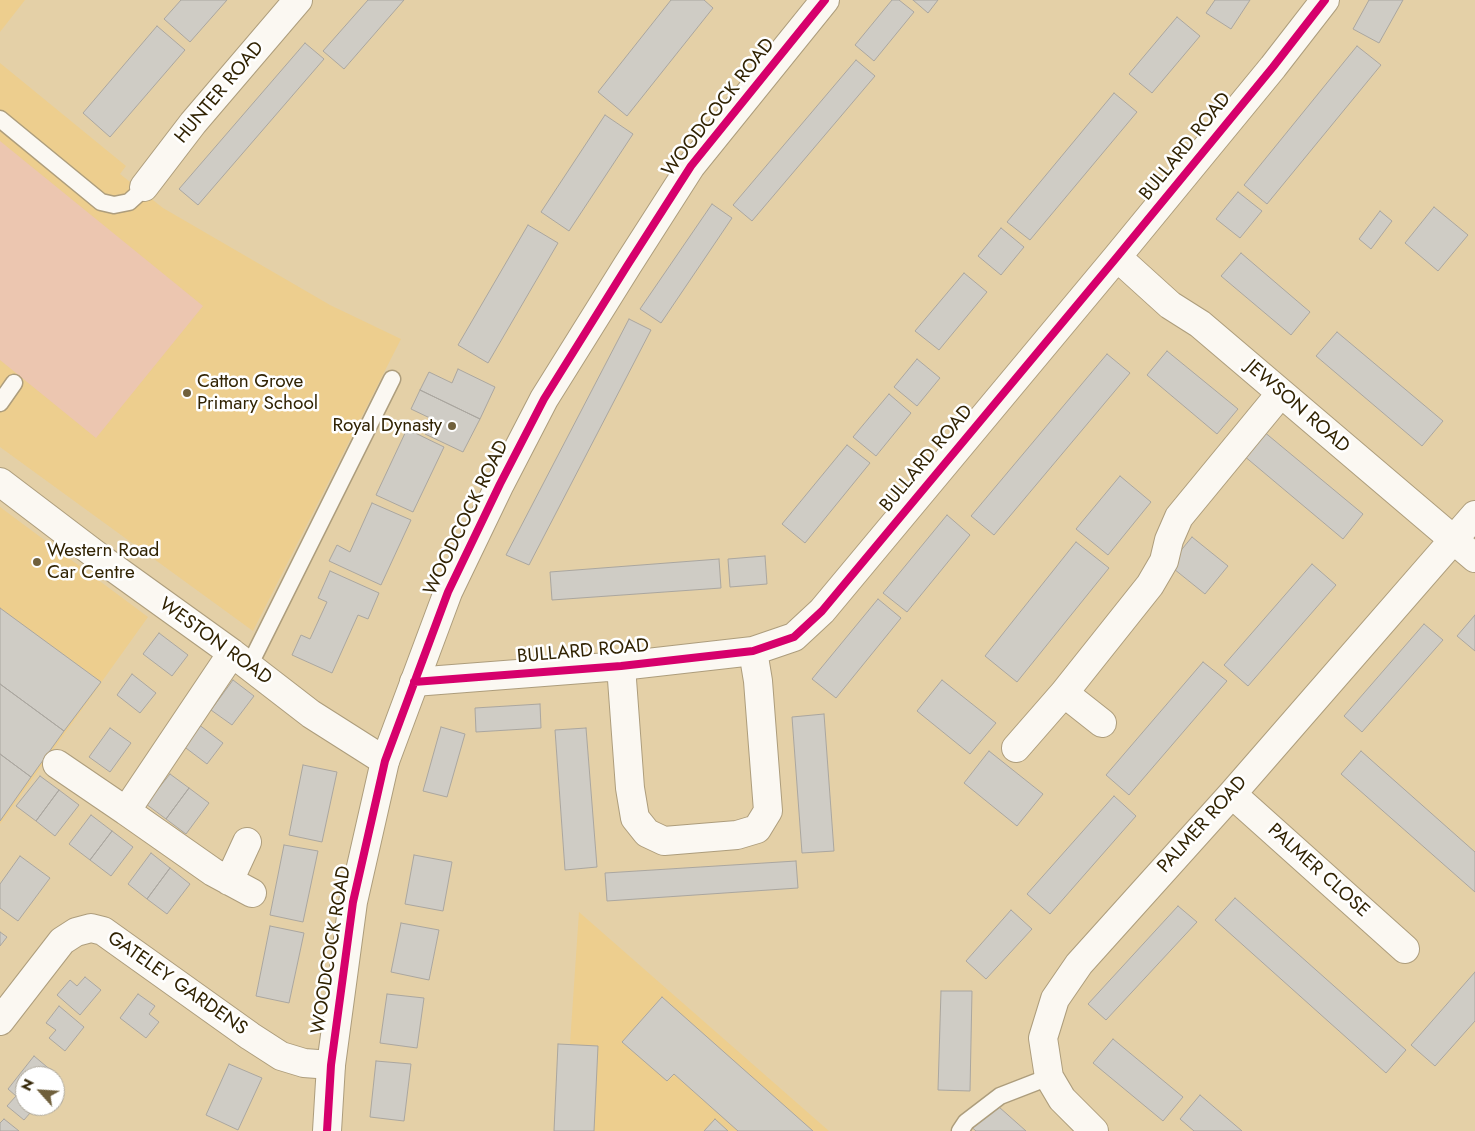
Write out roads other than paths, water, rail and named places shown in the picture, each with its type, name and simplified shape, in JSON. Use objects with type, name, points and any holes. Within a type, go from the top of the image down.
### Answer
[{"type":"street","name":"HUNTER ROAD","points":[[144,187],[193,123],[298,0]]},
{"type":"street","name":"WOODCOCK ROAD","points":[[327,1131],[330,1065],[353,902],[385,761],[448,592],[500,484],[544,400],[691,166],[825,0]]},
{"type":"street","name":"BULLARD ROAD","points":[[414,682],[621,666],[753,651],[794,636],[822,611],[1117,257],[1325,0]]},
{"type":"street","name":"JEWSON ROAD","points":[[1117,257],[1170,305],[1200,324],[1475,558]]},
{"type":"street","points":[[1016,748],[1064,693],[1150,585],[1164,561],[1169,540],[1179,517],[1281,393]]},
{"type":"street","name":"WESTON ROAD","points":[[0,482],[311,714],[385,761]]},
{"type":"street","name":"PALMER ROAD","points":[[1094,1131],[1062,1099],[1049,1077],[1043,1038],[1055,999],[1079,964],[1232,794],[1475,515]]},
{"type":"street","name":"BULLARD ROAD","points":[[621,666],[630,788],[635,818],[647,833],[664,841],[737,835],[757,829],[768,811],[758,681],[753,651]]},
{"type":"street","points":[[126,811],[241,660]]},
{"type":"street","points":[[1064,693],[1102,724]]},
{"type":"street","points":[[57,764],[241,887],[248,842]]},
{"type":"street","name":"PALMER CLOSE","points":[[1232,794],[1405,949]]},
{"type":"street","name":"GATELEY GARDENS","points":[[0,1021],[62,941],[76,932],[91,928],[103,931],[281,1056],[304,1063],[330,1065]]},
{"type":"lane","points":[[0,120],[101,202],[114,205],[129,202],[144,187]]},
{"type":"lane","points":[[241,660],[392,379]]},
{"type":"lane","points":[[0,403],[14,383]]},
{"type":"lane","points":[[960,1131],[966,1122],[1000,1096],[1049,1077]]},
{"type":"place","name":"Catton Grove Primary School","points":[[187,393]]},
{"type":"place","name":"Royal Dynasty","points":[[452,426]]},
{"type":"place","name":"Western Road Car Centre","points":[[37,562]]}]
